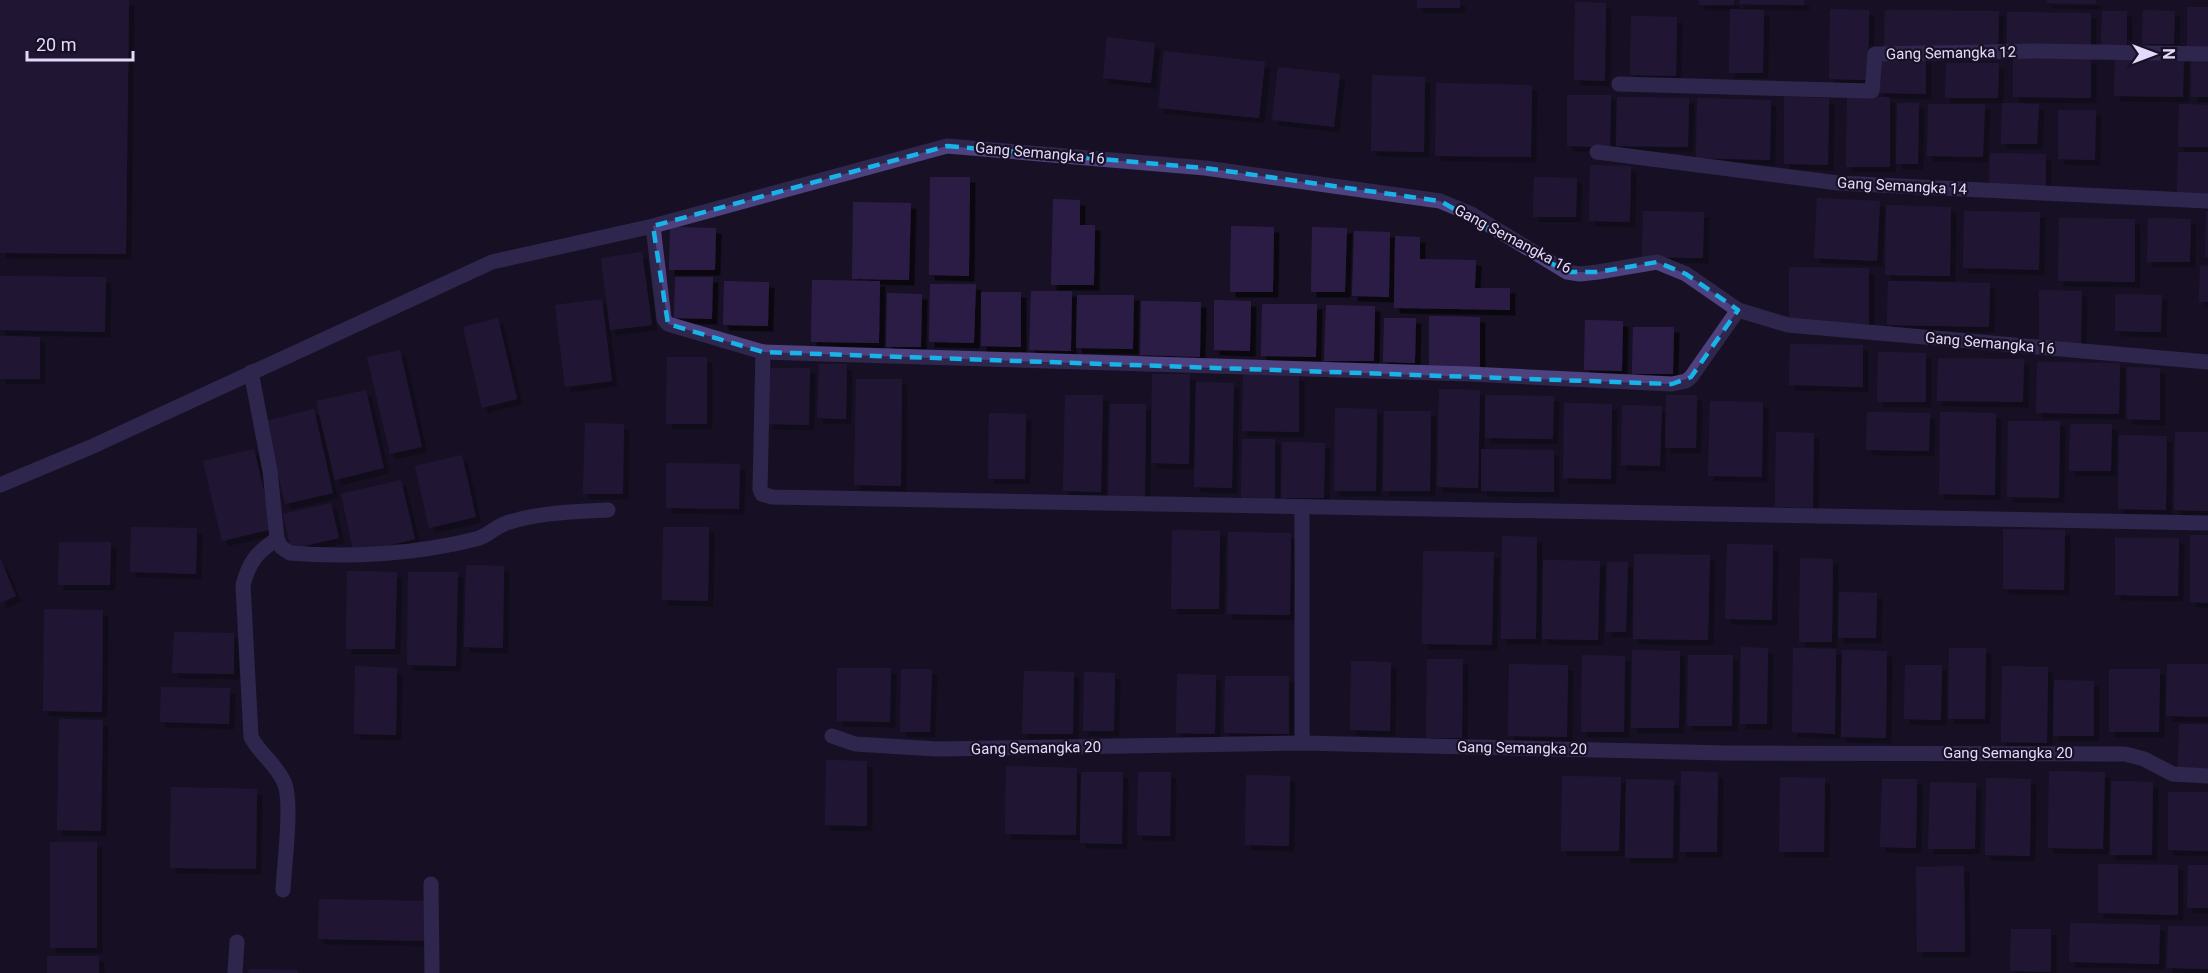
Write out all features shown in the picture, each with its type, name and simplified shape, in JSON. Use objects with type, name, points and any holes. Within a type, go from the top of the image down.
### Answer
[{"type":"street","name":"Gang Semangka 12","points":[[1619,84],[1872,91],[1875,54],[2037,51],[2208,54]]},
{"type":"street","name":"Gang Semangka 16","points":[[653,226],[947,146],[1205,168],[1440,201],[1471,214],[1567,272],[1598,272],[1658,262],[1686,274],[1738,310],[1788,325],[2208,362]]},
{"type":"street","name":"Gang Semangka 14","points":[[1597,153],[1838,183],[2208,201]]},
{"type":"street","points":[[0,485],[91,447],[492,262],[653,226],[664,319],[668,324],[672,328],[763,352],[1458,374],[1672,384],[1686,381],[1691,377],[1738,310]]},
{"type":"street","points":[[763,352],[760,489],[767,495],[2208,523]]},
{"type":"street","points":[[251,372],[270,471],[277,539],[281,547],[290,553],[382,553],[479,539],[503,525],[538,515],[608,510]]},
{"type":"street","points":[[1302,507],[1302,743]]},
{"type":"street","points":[[277,539],[258,551],[249,565],[243,585],[251,737],[259,752],[278,769],[286,785],[283,890]]},
{"type":"street","name":"Gang Semangka 20","points":[[832,736],[855,744],[938,749],[1302,743],[1725,753],[2125,754],[2144,759],[2173,774],[2208,776]]},
{"type":"street","points":[[431,884],[432,973]]},
{"type":"street","points":[[235,973],[237,942]]},
{"type":"highlighted area","points":[[947,146],[991,148],[1205,168],[1440,201],[1567,272],[1598,272],[1657,262],[1686,274],[1738,310],[1691,377],[1672,384],[763,352],[668,324],[653,226]]},
{"type":"building","points":[[0,0],[129,0],[126,254],[0,253]]},
{"type":"building","points":[[1417,0],[1460,0],[1460,8],[1417,8]]},
{"type":"building","points":[[1699,0],[1734,0],[1734,5],[1699,5]]},
{"type":"building","points":[[1740,0],[1804,0],[1804,5],[1739,4]]},
{"type":"building","points":[[2047,0],[2096,0],[2096,4],[2047,3]]},
{"type":"building","points":[[1575,2],[1606,3],[1605,81],[1574,80]]},
{"type":"building","points":[[2187,7],[2208,7],[2208,50],[2187,50]]},
{"type":"building","points":[[1730,9],[1764,10],[1763,73],[1729,73]]},
{"type":"building","points":[[1830,9],[1869,10],[1868,80],[1829,79]]},
{"type":"building","points":[[1885,10],[1999,11],[1998,50],[1884,48]]},
{"type":"building","points":[[2143,10],[2175,11],[2174,44],[2142,44]]},
{"type":"building","points":[[2102,11],[2127,11],[2127,48],[2101,47]]},
{"type":"building","points":[[2007,12],[2091,13],[2091,48],[2007,47]]},
{"type":"building","points":[[1631,16],[1677,17],[1676,76],[1630,75]]},
{"type":"building","points":[[1107,37],[1155,43],[1151,83],[1103,78]]},
{"type":"building","points":[[1164,51],[1265,62],[1259,118],[1158,108]]},
{"type":"building","points":[[2191,55],[2208,56],[2208,97],[2191,97]]},
{"type":"building","points":[[2115,56],[2184,57],[2183,97],[2114,96]]},
{"type":"building","points":[[1879,57],[1926,58],[1926,94],[1878,93]]},
{"type":"building","points":[[2013,57],[2091,58],[2091,98],[2013,97]]},
{"type":"building","points":[[1946,63],[1999,63],[1998,98],[1945,98]]},
{"type":"building","points":[[1278,67],[1340,74],[1334,127],[1272,120]]},
{"type":"building","points":[[1372,75],[1425,77],[1424,152],[1371,151]]},
{"type":"building","points":[[1436,83],[1532,85],[1531,157],[1435,156]]},
{"type":"building","points":[[1567,95],[1611,95],[1610,147],[1567,146]]},
{"type":"building","points":[[1617,97],[1689,98],[1688,147],[1616,146]]},
{"type":"building","points":[[1784,97],[1829,98],[1828,165],[1784,164]]},
{"type":"building","points":[[1847,97],[1890,97],[1890,167],[1846,167]]},
{"type":"building","points":[[1697,98],[1771,100],[1770,160],[1696,158]]},
{"type":"building","points":[[1897,103],[1919,103],[1918,164],[1896,164]]},
{"type":"building","points":[[2002,103],[2039,104],[2037,144],[2001,144]]},
{"type":"building","points":[[1928,104],[1985,104],[1983,157],[1927,156]]},
{"type":"building","points":[[2179,104],[2208,105],[2208,147],[2178,147]]},
{"type":"building","points":[[2058,110],[2096,110],[2095,160],[2058,159]]},
{"type":"building","points":[[2178,152],[2208,152],[2208,195],[2177,194]]},
{"type":"building","points":[[1990,153],[2046,154],[2046,188],[1989,188]]},
{"type":"building","points":[[1590,165],[1631,166],[1630,222],[1589,221]]},
{"type":"building","points":[[930,177],[970,177],[969,276],[929,275]]},
{"type":"building","points":[[1534,177],[1577,178],[1576,217],[1533,217]]},
{"type":"building","points":[[1817,198],[1880,201],[1877,261],[1814,258]]},
{"type":"building","points":[[1053,199],[1080,200],[1080,225],[1095,225],[1094,285],[1051,285]]},
{"type":"building","points":[[853,202],[911,203],[909,280],[852,279]]},
{"type":"building","points":[[1886,205],[1951,207],[1950,276],[1885,275]]},
{"type":"building","points":[[1643,211],[1704,212],[1703,258],[1642,257]]},
{"type":"building","points":[[1964,211],[2040,212],[2039,270],[1963,268]]},
{"type":"building","points":[[2206,211],[2208,211],[2208,257],[2205,257]]},
{"type":"building","points":[[2059,218],[2135,219],[2135,282],[2058,281]]},
{"type":"building","points":[[2148,218],[2191,219],[2190,262],[2147,262]]},
{"type":"building","points":[[1231,226],[1274,227],[1273,292],[1230,292]]},
{"type":"building","points":[[670,227],[716,228],[715,270],[669,270]]},
{"type":"building","points":[[1312,227],[1347,228],[1345,292],[1311,292]]},
{"type":"building","points":[[1354,231],[1390,232],[1389,297],[1352,296]]},
{"type":"building","points":[[1395,236],[1420,237],[1420,259],[1476,260],[1475,288],[1510,288],[1510,310],[1394,308]]},
{"type":"building","points":[[642,252],[652,325],[610,330],[601,258]]},
{"type":"building","points":[[2200,265],[2208,266],[2208,302],[2199,302]]},
{"type":"building","points":[[1789,267],[1869,268],[1869,324],[1789,322]]},
{"type":"building","points":[[0,276],[106,277],[105,332],[0,330]]},
{"type":"building","points":[[675,277],[713,277],[712,319],[674,318]]},
{"type":"building","points":[[812,280],[880,281],[879,343],[811,342]]},
{"type":"building","points":[[724,281],[769,282],[768,326],[723,325]]},
{"type":"building","points":[[1888,281],[1990,283],[1989,327],[1887,325]]},
{"type":"building","points":[[930,284],[976,284],[974,343],[929,342]]},
{"type":"building","points":[[2039,290],[2082,291],[2081,345],[2039,345]]},
{"type":"building","points":[[1031,291],[1072,291],[1071,351],[1029,350]]},
{"type":"building","points":[[981,292],[1021,292],[1021,347],[981,346]]},
{"type":"building","points":[[887,293],[922,294],[921,347],[886,347]]},
{"type":"building","points":[[2115,294],[2162,295],[2161,332],[2115,331]]},
{"type":"building","points":[[1077,295],[1134,295],[1133,349],[1076,348]]},
{"type":"building","points":[[602,299],[612,381],[565,387],[555,305]]},
{"type":"building","points":[[1214,300],[1251,301],[1250,351],[1214,350]]},
{"type":"building","points":[[1141,301],[1201,302],[1200,357],[1140,355]]},
{"type":"building","points":[[1262,304],[1317,304],[1316,357],[1261,356]]},
{"type":"building","points":[[1326,305],[1375,306],[1374,361],[1324,361]]},
{"type":"building","points":[[1429,316],[1480,317],[1480,368],[1429,368]]},
{"type":"building","points":[[498,318],[517,399],[482,408],[463,327]]},
{"type":"building","points":[[1384,318],[1416,318],[1415,363],[1383,362]]},
{"type":"building","points":[[1585,320],[1623,321],[1622,371],[1584,370]]},
{"type":"building","points":[[1633,327],[1674,327],[1673,374],[1632,374]]},
{"type":"building","points":[[0,336],[40,337],[40,379],[0,379]]},
{"type":"building","points":[[1790,344],[1863,345],[1863,387],[1789,385]]},
{"type":"building","points":[[400,350],[422,447],[390,454],[367,357]]},
{"type":"building","points":[[1878,352],[1926,353],[1926,402],[1877,402]]},
{"type":"building","points":[[667,357],[707,357],[707,424],[666,424]]},
{"type":"building","points":[[1938,358],[2024,359],[2023,402],[1937,401]]},
{"type":"building","points":[[2037,362],[2120,363],[2119,414],[2036,413]]},
{"type":"building","points":[[819,364],[847,364],[846,419],[817,418]]},
{"type":"building","points":[[2127,367],[2160,368],[2160,420],[2127,419]]},
{"type":"building","points":[[768,368],[810,368],[809,425],[768,424]]},
{"type":"building","points":[[1152,374],[1190,374],[1189,464],[1151,463]]},
{"type":"building","points":[[1243,374],[1299,375],[1299,432],[1242,431]]},
{"type":"building","points":[[856,379],[902,379],[901,486],[854,485]]},
{"type":"building","points":[[1196,382],[1234,383],[1232,488],[1194,487]]},
{"type":"building","points":[[1439,389],[1480,390],[1478,488],[1437,487]]},
{"type":"building","points":[[366,390],[384,468],[335,480],[316,401]]},
{"type":"building","points":[[1065,395],[1103,395],[1101,492],[1063,491]]},
{"type":"building","points":[[1485,395],[1554,396],[1553,439],[1485,438]]},
{"type":"building","points":[[1666,395],[1697,395],[1696,448],[1665,448]]},
{"type":"building","points":[[1710,401],[1763,402],[1762,477],[1708,476]]},
{"type":"building","points":[[1564,403],[1612,404],[1611,479],[1563,478]]},
{"type":"building","points":[[1110,404],[1146,404],[1145,497],[1108,496]]},
{"type":"building","points":[[1622,405],[1662,406],[1660,466],[1621,465]]},
{"type":"building","points":[[1335,408],[1377,409],[1376,491],[1334,491]]},
{"type":"building","points":[[314,409],[333,493],[285,504],[266,421]]},
{"type":"building","points":[[1384,411],[1431,411],[1430,491],[1383,491]]},
{"type":"building","points":[[1867,412],[1930,413],[1929,451],[1866,450]]},
{"type":"building","points":[[1940,412],[1996,413],[1995,495],[1939,494]]},
{"type":"building","points":[[989,413],[1026,414],[1025,479],[988,479]]},
{"type":"building","points":[[2008,421],[2060,421],[2059,498],[2007,497]]},
{"type":"building","points":[[585,423],[624,424],[623,494],[583,494]]},
{"type":"building","points":[[2070,424],[2112,424],[2111,471],[2069,471]]},
{"type":"building","points":[[1776,432],[1814,433],[1813,508],[1775,507]]},
{"type":"building","points":[[2175,432],[2208,432],[2208,511],[2174,510]]},
{"type":"building","points":[[2119,435],[2167,436],[2166,510],[2118,509]]},
{"type":"building","points":[[1242,439],[1275,439],[1275,504],[1241,504]]},
{"type":"building","points":[[1282,442],[1325,443],[1324,498],[1281,498]]},
{"type":"building","points":[[254,449],[273,529],[222,541],[203,461]]},
{"type":"building","points":[[1481,449],[1554,450],[1554,492],[1481,491]]},
{"type":"building","points":[[462,455],[476,517],[429,528],[415,466]]},
{"type":"building","points":[[666,463],[740,464],[739,509],[666,508]]},
{"type":"building","points":[[401,480],[415,539],[354,554],[341,494]]},
{"type":"building","points":[[331,503],[339,538],[291,549],[283,514]]},
{"type":"building","points":[[131,527],[197,528],[196,574],[130,572]]},
{"type":"building","points":[[663,527],[709,527],[708,601],[662,600]]},
{"type":"building","points":[[2003,529],[2065,530],[2064,590],[2003,589]]},
{"type":"building","points":[[1172,530],[1220,531],[1219,609],[1171,609]]},
{"type":"building","points":[[1228,532],[1291,533],[1290,615],[1227,614]]},
{"type":"building","points":[[2190,535],[2208,535],[2208,603],[2190,602]]},
{"type":"building","points":[[1502,536],[1537,537],[1536,639],[1501,639]]},
{"type":"building","points":[[2115,538],[2179,538],[2178,596],[2115,595]]},
{"type":"building","points":[[59,542],[111,542],[110,585],[58,585]]},
{"type":"building","points":[[1727,544],[1773,545],[1772,620],[1725,619]]},
{"type":"building","points":[[1423,551],[1494,552],[1492,645],[1422,644]]},
{"type":"building","points":[[1634,554],[1710,555],[1708,640],[1633,639]]},
{"type":"building","points":[[0,558],[16,596],[0,603]]},
{"type":"building","points":[[1800,558],[1833,559],[1832,642],[1799,642]]},
{"type":"building","points":[[1543,560],[1600,561],[1598,640],[1542,639]]},
{"type":"building","points":[[1607,562],[1628,562],[1626,632],[1606,632]]},
{"type":"building","points":[[466,565],[504,566],[503,648],[464,647]]},
{"type":"building","points":[[347,571],[397,572],[395,649],[346,649]]},
{"type":"building","points":[[408,572],[458,572],[456,666],[407,665]]},
{"type":"building","points":[[1839,592],[1877,593],[1876,638],[1838,638]]},
{"type":"building","points":[[44,609],[103,610],[102,712],[43,711]]},
{"type":"building","points":[[174,632],[234,633],[234,674],[172,673]]},
{"type":"building","points":[[1741,647],[1768,648],[1767,724],[1740,724]]},
{"type":"building","points":[[1793,648],[1836,649],[1835,734],[1792,732]]},
{"type":"building","points":[[1949,648],[1986,648],[1985,719],[1948,719]]},
{"type":"building","points":[[1632,650],[1680,651],[1679,728],[1631,728]]},
{"type":"building","points":[[1842,650],[1887,651],[1886,738],[1841,737]]},
{"type":"building","points":[[1582,655],[1625,656],[1624,732],[1581,732]]},
{"type":"building","points":[[1688,655],[1733,655],[1732,726],[1687,726]]},
{"type":"building","points":[[1427,659],[1463,659],[1462,738],[1426,738]]},
{"type":"building","points":[[1351,661],[1391,662],[1390,731],[1350,730]]},
{"type":"building","points":[[1509,664],[1568,665],[1567,737],[1508,736]]},
{"type":"building","points":[[2167,664],[2208,664],[2208,717],[2166,716]]},
{"type":"building","points":[[1905,665],[1942,665],[1941,720],[1904,719]]},
{"type":"building","points":[[355,666],[397,668],[396,735],[354,734]]},
{"type":"building","points":[[2002,666],[2048,667],[2047,743],[2001,742]]},
{"type":"building","points":[[837,668],[891,668],[890,722],[837,721]]},
{"type":"building","points":[[901,669],[932,669],[930,732],[900,732]]},
{"type":"building","points":[[2109,669],[2160,669],[2159,732],[2109,732]]},
{"type":"building","points":[[1024,671],[1074,672],[1073,734],[1022,734]]},
{"type":"building","points":[[1084,672],[1115,673],[1114,731],[1083,731]]},
{"type":"building","points":[[1177,674],[1216,675],[1215,734],[1176,733]]},
{"type":"building","points":[[1225,676],[1289,676],[1289,734],[1224,733]]},
{"type":"building","points":[[2054,680],[2094,681],[2094,736],[2053,736]]},
{"type":"building","points":[[161,687],[230,688],[229,724],[160,722]]},
{"type":"building","points":[[59,719],[103,720],[101,831],[57,830]]},
{"type":"building","points":[[2179,724],[2208,724],[2208,772],[2178,772]]},
{"type":"building","points":[[826,760],[867,761],[867,826],[825,825]]},
{"type":"building","points":[[1006,766],[1077,768],[1076,835],[1005,834]]},
{"type":"building","points":[[1681,771],[1718,772],[1717,852],[1680,852]]},
{"type":"building","points":[[2049,771],[2105,772],[2103,849],[2048,848]]},
{"type":"building","points":[[1081,772],[1123,772],[1122,844],[1080,843]]},
{"type":"building","points":[[1138,772],[1171,772],[1170,836],[1137,835]]},
{"type":"building","points":[[1246,775],[1290,776],[1289,846],[1245,845]]},
{"type":"building","points":[[1562,776],[1621,777],[1619,851],[1561,851]]},
{"type":"building","points":[[1780,777],[1825,778],[1824,852],[1779,852]]},
{"type":"building","points":[[1986,778],[2031,779],[2030,856],[1985,855]]},
{"type":"building","points":[[1626,779],[1674,780],[1673,858],[1625,858]]},
{"type":"building","points":[[1882,779],[1917,779],[1916,848],[1880,847]]},
{"type":"building","points":[[2111,781],[2153,782],[2152,855],[2110,855]]},
{"type":"building","points":[[1930,782],[1976,783],[1975,849],[1928,849]]},
{"type":"building","points":[[171,787],[257,789],[256,869],[170,868]]},
{"type":"building","points":[[2168,792],[2208,792],[2208,851],[2168,850]]},
{"type":"building","points":[[50,842],[97,842],[97,948],[50,948]]},
{"type":"building","points":[[2098,864],[2178,865],[2178,915],[2098,913]]},
{"type":"building","points":[[2188,865],[2208,865],[2208,908],[2187,908]]},
{"type":"building","points":[[1964,866],[1965,952],[1917,952],[1916,867]]},
{"type":"building","points":[[319,899],[425,901],[425,941],[318,939]]},
{"type":"building","points":[[2070,923],[2160,925],[2159,964],[2069,962]]},
{"type":"building","points":[[2168,926],[2208,926],[2208,969],[2167,968]]},
{"type":"building","points":[[2011,929],[2051,929],[2051,972],[2010,971]]},
{"type":"building","points":[[47,956],[99,956],[99,973],[47,973]]},
{"type":"building","points":[[249,969],[298,970],[298,973],[248,973]]}]
